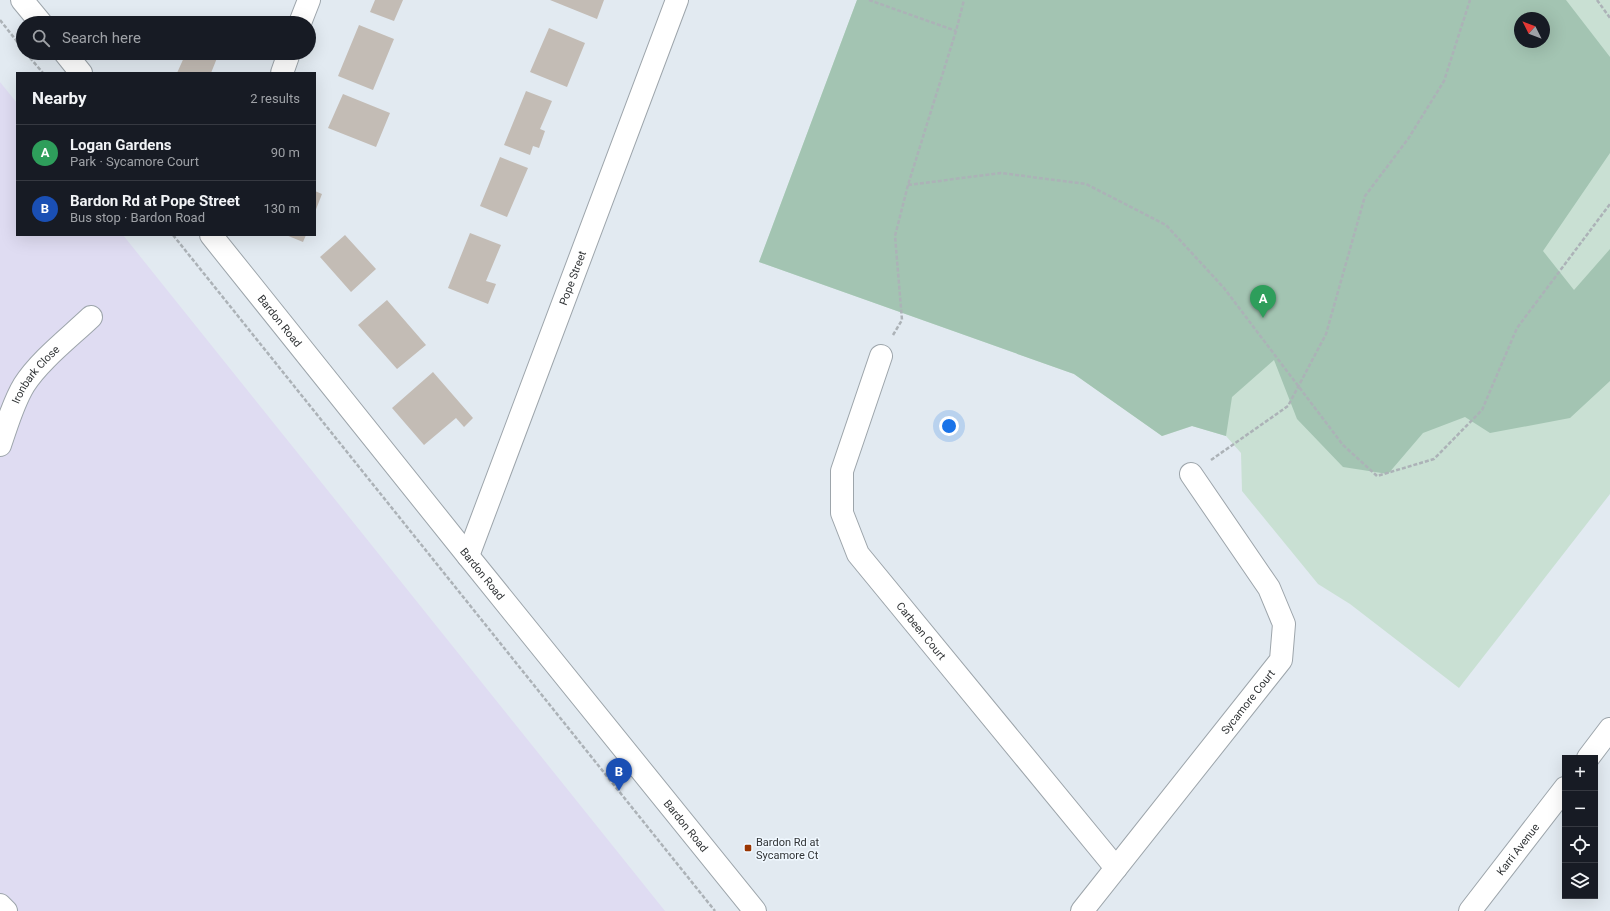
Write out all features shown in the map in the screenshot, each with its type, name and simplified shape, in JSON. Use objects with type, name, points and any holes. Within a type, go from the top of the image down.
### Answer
[{"type":"street","points":[[22,0],[35,16]]},
{"type":"street","points":[[303,16],[309,0]]},
{"type":"street","name":"Pope Street","points":[[468,556],[677,0]]},
{"type":"street","points":[[71,60],[80,72]]},
{"type":"street","points":[[282,72],[287,60]]},
{"type":"street","name":"Bardon Road","points":[[217,238],[468,556],[755,911]]},
{"type":"street","name":"Ironbark Close","points":[[0,445],[14,407],[25,385],[40,366],[91,317]]},
{"type":"street","name":"Carbeen Court","points":[[881,356],[842,471],[842,513],[858,554],[1116,868]]},
{"type":"street","name":"Sycamore Court","points":[[1082,911],[1281,660],[1284,624],[1269,588],[1191,474]]},
{"type":"street","points":[[1590,755],[1610,729]]},
{"type":"street","name":"Karri Avenue","points":[[1470,911],[1563,791]]},
{"type":"street","points":[[0,905],[6,911]]},
{"type":"path","points":[[869,0],[956,31]]},
{"type":"path","points":[[881,356],[902,320],[895,236],[908,185],[956,31],[964,0]]},
{"type":"path","points":[[1191,474],[1288,406],[1326,334],[1365,196],[1408,139],[1444,81],[1470,0]]},
{"type":"path","points":[[1597,0],[1610,18]]},
{"type":"path","points":[[0,20],[16,40]]},
{"type":"path","points":[[32,60],[41,72]]},
{"type":"path","points":[[908,185],[1001,173],[1086,184],[1166,225],[1224,288],[1343,445],[1377,476],[1434,459],[1482,410],[1517,328],[1610,204]]},
{"type":"path","points":[[174,236],[715,911]]},
{"type":"shaded area","points":[[0,82],[16,102],[16,236],[124,236],[665,911],[0,911]]},
{"type":"green space","points":[[857,0],[1610,0],[1610,494],[1459,688],[1350,604],[1318,584],[1242,491],[1241,453],[1226,436],[1192,426],[1162,436],[1074,374],[759,262]]},
{"type":"green space","points":[[857,0],[1566,0],[1610,57],[1610,153],[1543,251],[1574,290],[1610,249],[1610,381],[1570,418],[1490,433],[1465,417],[1423,433],[1388,474],[1343,467],[1297,419],[1274,360],[1232,397],[1226,436],[1192,426],[1162,436],[1074,374],[759,262]]},
{"type":"building","points":[[375,0],[403,0],[394,21],[370,12]]},
{"type":"building","points":[[550,0],[604,0],[597,19]]},
{"type":"building","points":[[359,25],[394,39],[373,90],[338,76]]},
{"type":"building","points":[[549,28],[585,43],[567,87],[530,72]]},
{"type":"building","points":[[183,60],[216,60],[211,72],[177,72]]},
{"type":"building","points":[[526,91],[552,101],[540,129],[545,131],[539,148],[533,146],[530,155],[504,145]]},
{"type":"building","points":[[343,94],[390,113],[376,147],[328,128]]},
{"type":"building","points":[[500,157],[528,168],[507,217],[480,206]]},
{"type":"building","points":[[316,191],[322,194],[316,209]]},
{"type":"building","points":[[470,233],[501,245],[486,281],[496,284],[488,304],[448,288]]},
{"type":"building","points":[[345,235],[376,269],[351,292],[320,257]]},
{"type":"building","points":[[288,236],[306,236],[303,242]]},
{"type":"building","points":[[387,300],[426,345],[397,369],[358,325]]},
{"type":"building","points":[[433,372],[473,418],[464,427],[456,418],[424,445],[392,408]]},
{"type":"place","name":"Logan Gardens","points":[[1263,318]]},
{"type":"place","name":"Bardon Rd at Pope Street","points":[[619,791]]},
{"type":"place","name":"Bardon Rd at Sycamore Ct","points":[[748,848]]}]
